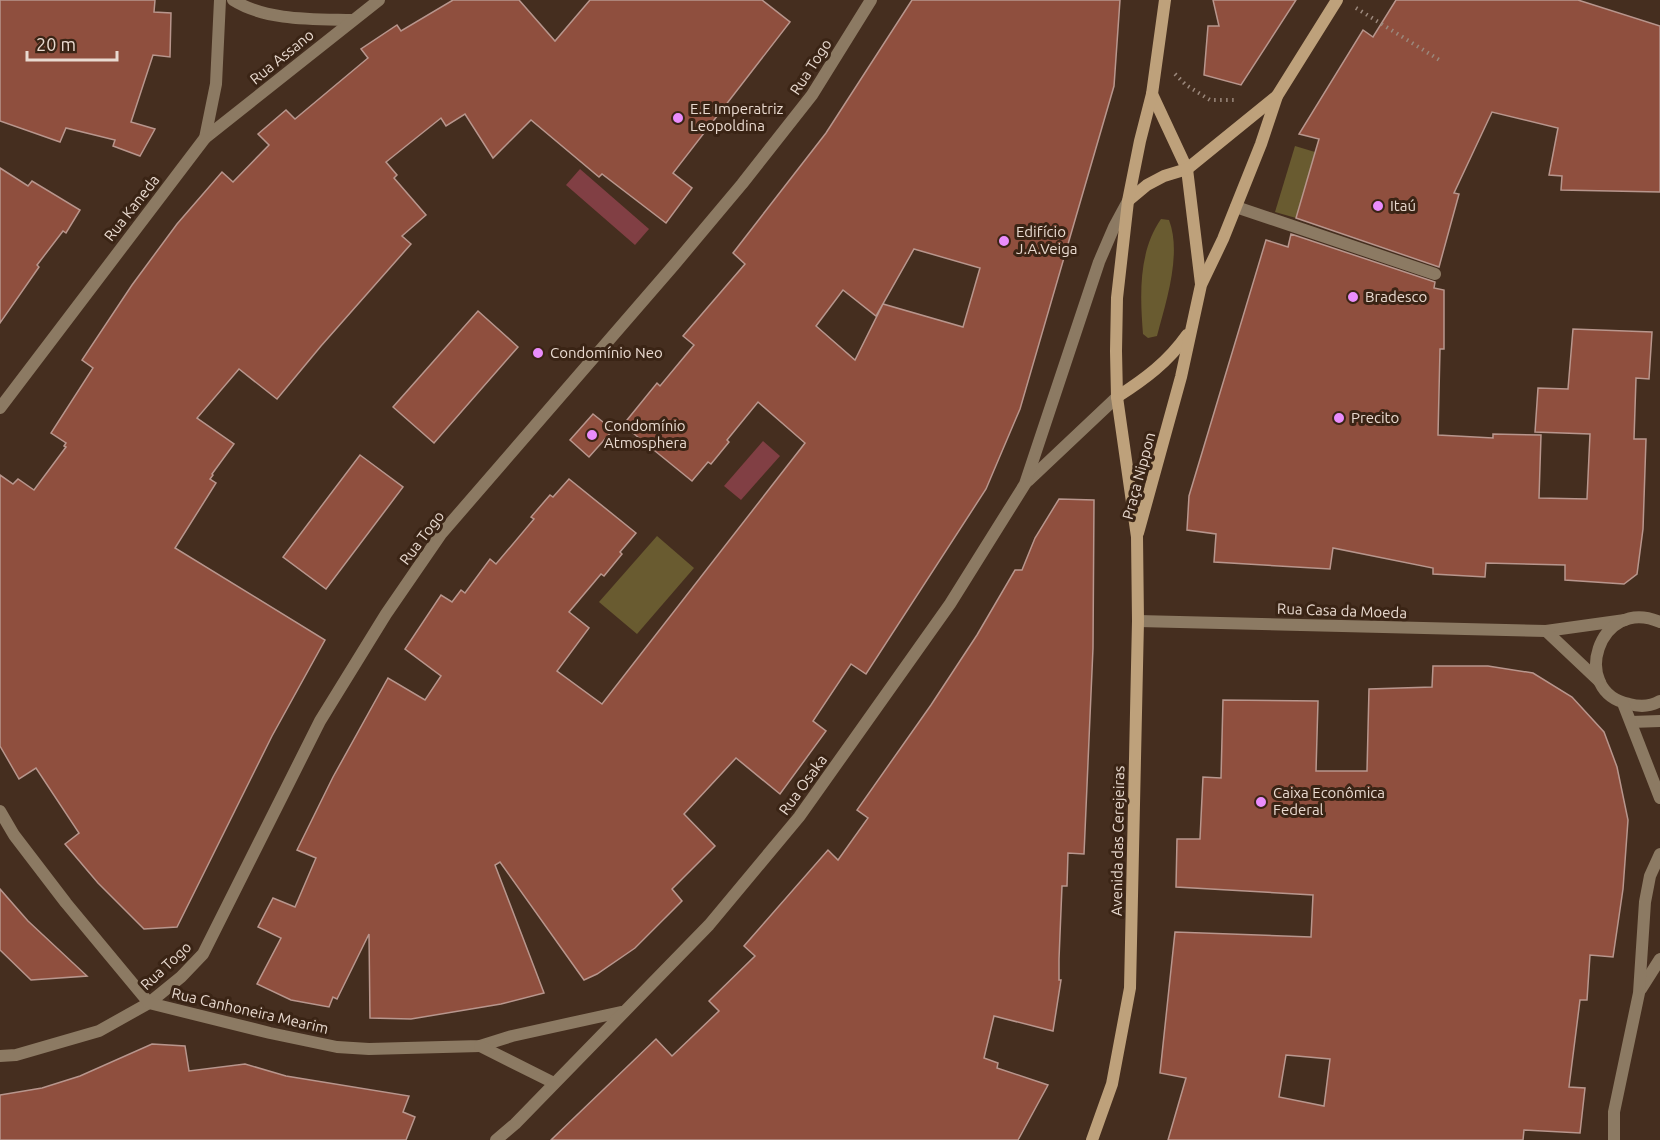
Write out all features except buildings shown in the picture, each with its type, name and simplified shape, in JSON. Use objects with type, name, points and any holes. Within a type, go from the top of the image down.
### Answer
[{"type":"main road","points":[[1152,94],[1165,0]]},
{"type":"main road","points":[[1128,201],[1147,184],[1186,169],[1277,96],[1337,0]]},
{"type":"main road","name":"Praça Nippon","points":[[1152,94],[1186,169],[1201,285]]},
{"type":"main road","name":"Praça Nippon","points":[[1137,537],[1118,397],[1117,298],[1128,201],[1152,94]]},
{"type":"main road","name":"Praça Nippon","points":[[1137,537],[1181,377],[1201,285],[1223,240],[1277,96]]},
{"type":"main road","points":[[1118,397],[1161,367],[1192,330]]},
{"type":"main road","name":"Avenida das Cerejeiras","points":[[1092,1140],[1112,1084],[1130,988],[1138,621],[1137,537]]},
{"type":"street","name":"Rua Kaneda","points":[[0,408],[205,138],[216,84],[220,0]]},
{"type":"street","points":[[233,0],[244,7],[276,14],[310,19],[352,20]]},
{"type":"street","name":"Rua Assano","points":[[205,138],[379,0]]},
{"type":"street","name":"Rua Togo","points":[[0,1056],[16,1055],[99,1031],[149,1003],[181,977],[203,954],[320,721],[386,614],[441,534],[742,184],[812,95],[871,0]]},
{"type":"street","name":"Praça Nippon","points":[[1056,393],[1099,262],[1128,201]]},
{"type":"street","points":[[1236,207],[1435,274]]},
{"type":"street","name":"Rua Osaka","points":[[496,1140],[710,925],[799,817],[950,604],[1025,484],[1056,393]]},
{"type":"street","points":[[1025,484],[1118,397]]},
{"type":"street","name":"Rua Casa da Moeda","points":[[1138,621],[1546,631],[1638,617],[1652,618],[1660,622]]},
{"type":"street","points":[[1601,683],[1596,669],[1596,654],[1601,639],[1611,628],[1624,620]]},
{"type":"street","points":[[1546,631],[1601,683],[1611,696],[1623,703],[1639,706],[1654,705],[1660,701]]},
{"type":"street","points":[[1623,703],[1660,798]]},
{"type":"street","points":[[1631,722],[1660,721]]},
{"type":"street","name":"Rua Canhoneira Mearim","points":[[0,811],[14,835],[66,903],[149,1003],[270,1034],[337,1047],[409,1049],[480,1046],[512,1036],[622,1012]]},
{"type":"street","points":[[1614,1140],[1614,1112],[1639,993],[1645,902],[1650,876],[1660,854]]},
{"type":"street","points":[[1639,993],[1660,959]]},
{"type":"street","name":"Rua Canhoneira Mearim","points":[[480,1046],[554,1083]]},
{"type":"path","points":[[1352,6],[1441,61]]},
{"type":"path","points":[[1157,58],[1186,85],[1210,100],[1245,98]]},
{"type":"shaded area","points":[[1295,146],[1315,152],[1296,218],[1275,212]]},
{"type":"shaded area","points":[[580,169],[649,229],[635,245],[566,185]]},
{"type":"shaded area","points":[[1161,219],[1169,220],[1173,233],[1173,263],[1157,336],[1148,338],[1143,334],[1142,275],[1148,246]]},
{"type":"shaded area","points":[[763,441],[780,456],[741,500],[724,486]]},
{"type":"shaded area","points":[[657,536],[694,568],[637,634],[599,602]]},
{"type":"place","name":"E.E Imperatriz Leopoldina","points":[[678,118]]},
{"type":"place","name":"Itaú","points":[[1378,206]]},
{"type":"place","name":"Edifício J.A.Veiga","points":[[1004,241]]},
{"type":"place","name":"Bradesco","points":[[1353,297]]},
{"type":"place","name":"Condomínio Neo","points":[[538,353]]},
{"type":"place","name":"Precito","points":[[1339,418]]},
{"type":"place","name":"Condomínio Atmosphera","points":[[592,435]]},
{"type":"place","name":"Caixa Econômica Federal","points":[[1261,802]]}]
